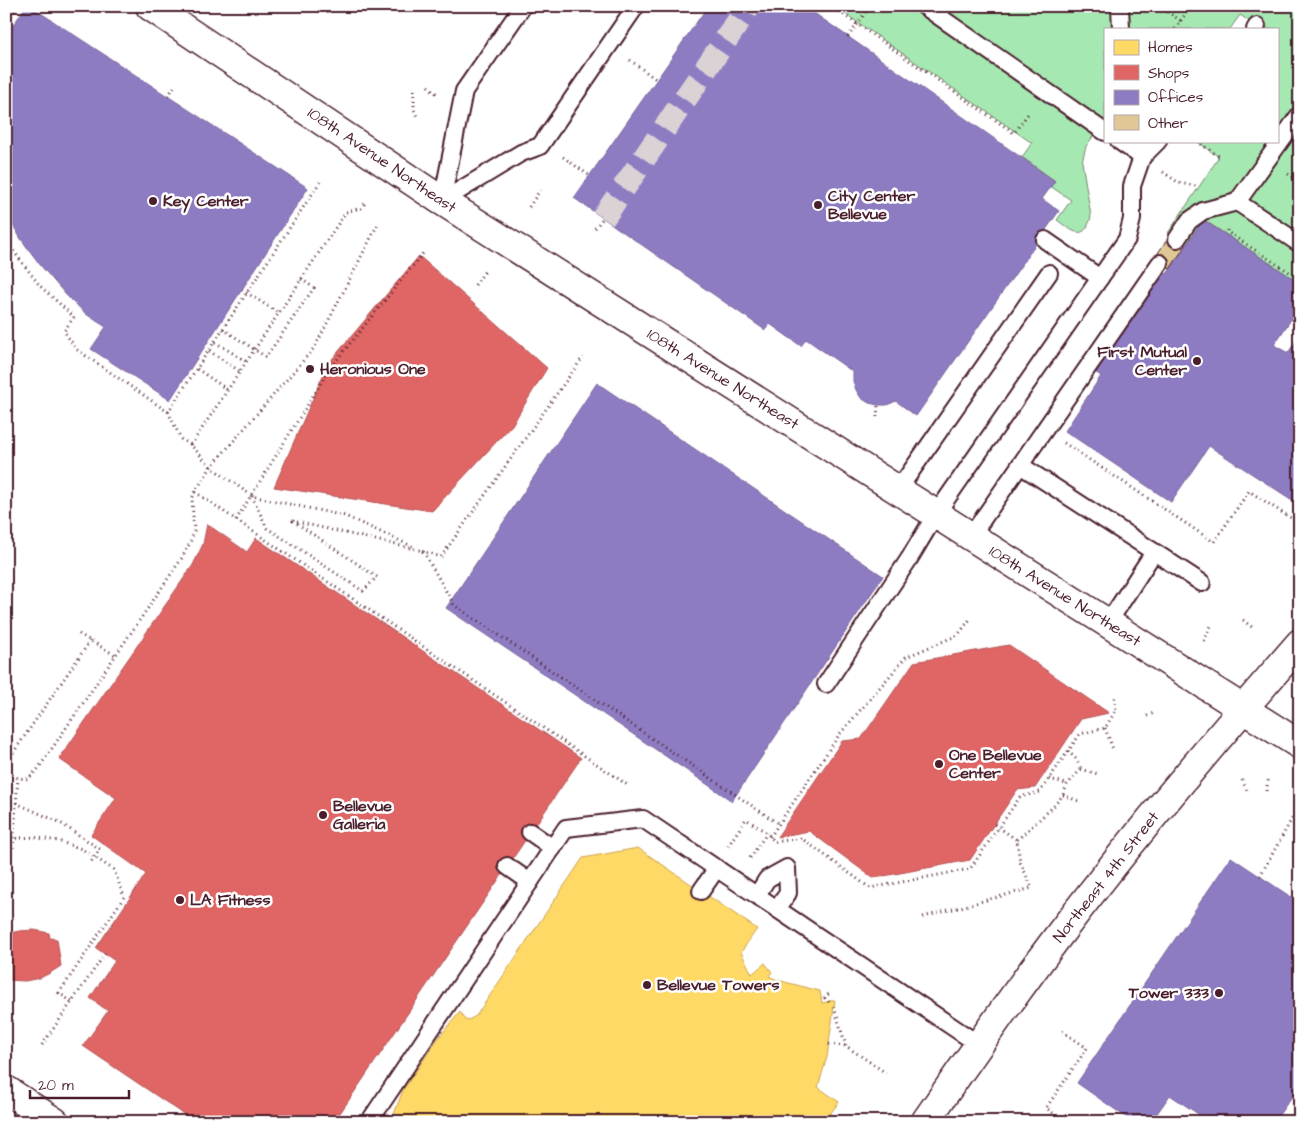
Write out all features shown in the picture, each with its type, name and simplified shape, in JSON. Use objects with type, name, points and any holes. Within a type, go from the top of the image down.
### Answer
[{"type":"main road","name":"108th Avenue Northeast","points":[[150,6],[442,201],[1300,745]]},
{"type":"main road","name":"Northeast 4th Street","points":[[926,1122],[978,1044],[1119,858],[1243,708],[1300,643]]},
{"type":"main road","points":[[6,1090],[55,1122]]},
{"type":"lane","points":[[442,201],[464,91],[523,6]]},
{"type":"lane","points":[[442,201],[522,153],[540,146],[636,6]]},
{"type":"lane","points":[[924,6],[1104,131]]},
{"type":"lane","points":[[1120,6],[1121,28]]},
{"type":"lane","points":[[1176,239],[1189,221],[1203,211],[1237,202],[1300,114]]},
{"type":"lane","points":[[1120,142],[1142,157]]},
{"type":"lane","points":[[1138,142],[1142,157]]},
{"type":"lane","points":[[826,684],[909,559],[936,514],[1127,239],[1132,219],[1132,186],[1142,157],[1157,142]]},
{"type":"lane","points":[[1237,202],[1300,244]]},
{"type":"lane","points":[[1045,240],[1100,278]]},
{"type":"lane","points":[[971,536],[1160,263]]},
{"type":"lane","points":[[898,490],[1049,273]]},
{"type":"lane","points":[[1020,465],[1202,583]]},
{"type":"lane","points":[[1108,623],[1154,552]]},
{"type":"lane","points":[[369,1122],[566,828],[643,819],[978,1044]]},
{"type":"lane","points":[[530,832],[553,848]]},
{"type":"lane","points":[[507,866],[530,882]]},
{"type":"lane","points":[[702,891],[717,868]]},
{"type":"lane","points":[[757,895],[767,879],[787,868],[788,893],[778,909]]},
{"type":"path","points":[[6,24],[18,6]]},
{"type":"path","points":[[831,6],[1014,133],[1044,90]]},
{"type":"path","points":[[848,37],[870,6]]},
{"type":"path","points":[[1160,6],[1180,21]]},
{"type":"path","points":[[1176,28],[1191,6]]},
{"type":"path","points":[[629,60],[657,80]]},
{"type":"path","points":[[428,86],[439,96]]},
{"type":"path","points":[[168,96],[174,87]]},
{"type":"path","points":[[414,90],[414,109],[418,117]]},
{"type":"path","points":[[1198,142],[1220,157]]},
{"type":"path","points":[[562,157],[590,176]]},
{"type":"path","points":[[1142,157],[1179,183],[1200,186]]},
{"type":"path","points":[[168,412],[320,182]]},
{"type":"path","points":[[529,207],[540,190]]},
{"type":"path","points":[[191,445],[346,212],[360,208],[366,202]]},
{"type":"path","points":[[595,228],[603,218]]},
{"type":"path","points":[[90,641],[10,756],[8,764],[11,774],[18,778],[28,779],[38,769],[182,558],[194,531],[192,499],[195,492],[211,467],[315,347],[380,222]]},
{"type":"path","points":[[6,238],[40,286],[74,317],[64,331],[76,349],[168,412],[181,438],[191,445],[211,467],[252,496],[345,516],[423,551],[454,605],[779,824]]},
{"type":"path","points":[[236,520],[331,367],[424,252]]},
{"type":"path","points":[[475,285],[485,271]]},
{"type":"path","points":[[223,330],[266,357],[314,288],[301,279]]},
{"type":"path","points":[[242,290],[279,313]]},
{"type":"path","points":[[214,342],[246,362]]},
{"type":"path","points":[[209,351],[241,372]]},
{"type":"path","points":[[252,496],[267,528],[363,591],[377,578],[293,521],[423,551],[441,557],[583,357]]},
{"type":"path","points":[[197,369],[228,390]]},
{"type":"path","points":[[877,417],[878,405]]},
{"type":"path","points":[[1063,443],[1214,542],[1249,491],[1300,524]]},
{"type":"path","points":[[195,492],[629,786]]},
{"type":"path","points":[[747,862],[779,824],[839,735],[906,657],[958,635],[970,618]]},
{"type":"path","points":[[1243,620],[1253,628]]},
{"type":"path","points":[[1204,641],[1210,626]]},
{"type":"path","points":[[79,634],[115,655]]},
{"type":"path","points":[[726,850],[746,819],[775,842],[801,838],[870,888],[970,869],[1020,797],[1040,792],[1080,734],[1105,728],[1116,710],[1114,694]]},
{"type":"path","points":[[1147,716],[1156,712]]},
{"type":"path","points":[[1105,728],[1113,749]]},
{"type":"path","points":[[1068,750],[1076,759],[1081,769],[1098,774]]},
{"type":"path","points":[[1017,840],[1053,807],[1063,795],[1067,785],[1081,769]]},
{"type":"path","points":[[1266,790],[1269,777]]},
{"type":"path","points":[[12,848],[18,778]]},
{"type":"path","points":[[1049,779],[1067,785]]},
{"type":"path","points":[[1242,780],[1248,793]]},
{"type":"path","points":[[1063,795],[1081,802]]},
{"type":"path","points":[[16,803],[59,822],[100,849],[91,862]]},
{"type":"path","points":[[1260,876],[1298,808]]},
{"type":"path","points":[[923,917],[1032,888],[1020,862],[1017,840],[994,824]]},
{"type":"path","points":[[6,839],[33,837],[58,841],[82,849],[114,870],[124,897],[59,993],[72,1002]]},
{"type":"path","points":[[42,1045],[105,954]]},
{"type":"path","points":[[828,1002],[825,998],[831,991]]},
{"type":"path","points":[[834,1007],[846,1046]]},
{"type":"path","points":[[1053,1113],[1046,1108],[1087,1048],[1062,1031]]},
{"type":"path","points":[[829,1044],[846,1046],[886,1073]]},
{"type":"green space","points":[[834,6],[1300,6],[1300,283],[1204,220],[1186,245],[1168,233],[1219,157],[1198,142],[1278,142],[1278,28],[1260,28],[1240,15],[1231,28],[1104,28],[1104,121],[1086,146],[1082,162],[1091,216],[1085,230],[1082,232],[1073,231],[1057,220],[1071,200],[1050,186],[1055,181],[1022,157],[1032,143]]},
{"type":"building: Homes","name":"Bellevue Towers","points":[[638,848],[757,929],[741,952],[752,974],[765,963],[772,972],[769,976],[777,980],[820,991],[822,1003],[835,1000],[827,1057],[818,1087],[839,1102],[824,1122],[391,1122],[403,1090],[439,1037],[460,1012],[466,1021],[476,1016],[583,858]]},
{"type":"building: Shops","points":[[419,256],[547,368],[512,425],[432,511],[274,487],[328,364]]},
{"type":"building: Shops","name":"Bellevue Galleria","points":[[207,524],[247,552],[256,538],[581,758],[334,1122],[187,1122],[182,1119],[185,1115],[83,1046],[108,1011],[90,998],[115,961],[96,948],[146,874],[91,835],[116,798],[59,759],[193,565],[203,544]]},
{"type":"building: Shops","name":"One Bellevue Center","points":[[1009,645],[1109,713],[1081,719],[1035,788],[1017,790],[970,860],[873,878],[809,831],[777,837],[842,741],[861,739],[914,662]]},
{"type":"building: Shops","points":[[34,930],[49,933],[50,938],[57,939],[61,966],[40,978],[25,981],[6,980],[6,934]]},
{"type":"building: Offices","name":"Key Center","points":[[26,6],[30,6],[308,188],[170,400],[91,349],[106,327],[86,314],[66,295],[21,239],[6,213],[6,36]]},
{"type":"building: Offices","name":"City Center Bellevue","points":[[708,6],[804,6],[1055,181],[1042,199],[1059,211],[916,416],[896,401],[887,405],[878,405],[869,403],[861,398],[853,381],[853,372],[806,339],[801,346],[770,324],[765,330],[574,198]]},
{"type":"building: Offices","name":"First Mutual Center","points":[[1203,220],[1300,283],[1300,306],[1274,345],[1288,353],[1300,335],[1300,505],[1209,446],[1171,502],[1065,431],[1101,376],[1089,368],[1155,266],[1167,274]]},
{"type":"building: Offices","points":[[597,383],[883,576],[732,801],[446,608]]},
{"type":"building: Offices","name":"Tower 333","points":[[1231,857],[1300,903],[1300,1085],[1274,1122],[1210,1122],[1170,1095],[1151,1122],[1133,1122],[1077,1083]]},
{"type":"building: Other","points":[[1170,235],[1186,245],[1170,269],[1154,259]]},
{"type":"tunnel","points":[[603,218],[749,6]]},
{"type":"place","name":"Key Center","points":[[153,201]]},
{"type":"place","name":"City Center Bellevue","points":[[818,205]]},
{"type":"place","name":"First Mutual Center","points":[[1197,361]]},
{"type":"place","name":"Heronious One","points":[[310,369]]},
{"type":"place","name":"One Bellevue Center","points":[[939,764]]},
{"type":"place","name":"Bellevue Galleria","points":[[323,815]]},
{"type":"place","name":"LA Fitness","points":[[180,900]]},
{"type":"place","name":"Bellevue Towers","points":[[647,985]]},
{"type":"place","name":"Tower 333","points":[[1219,993]]}]
